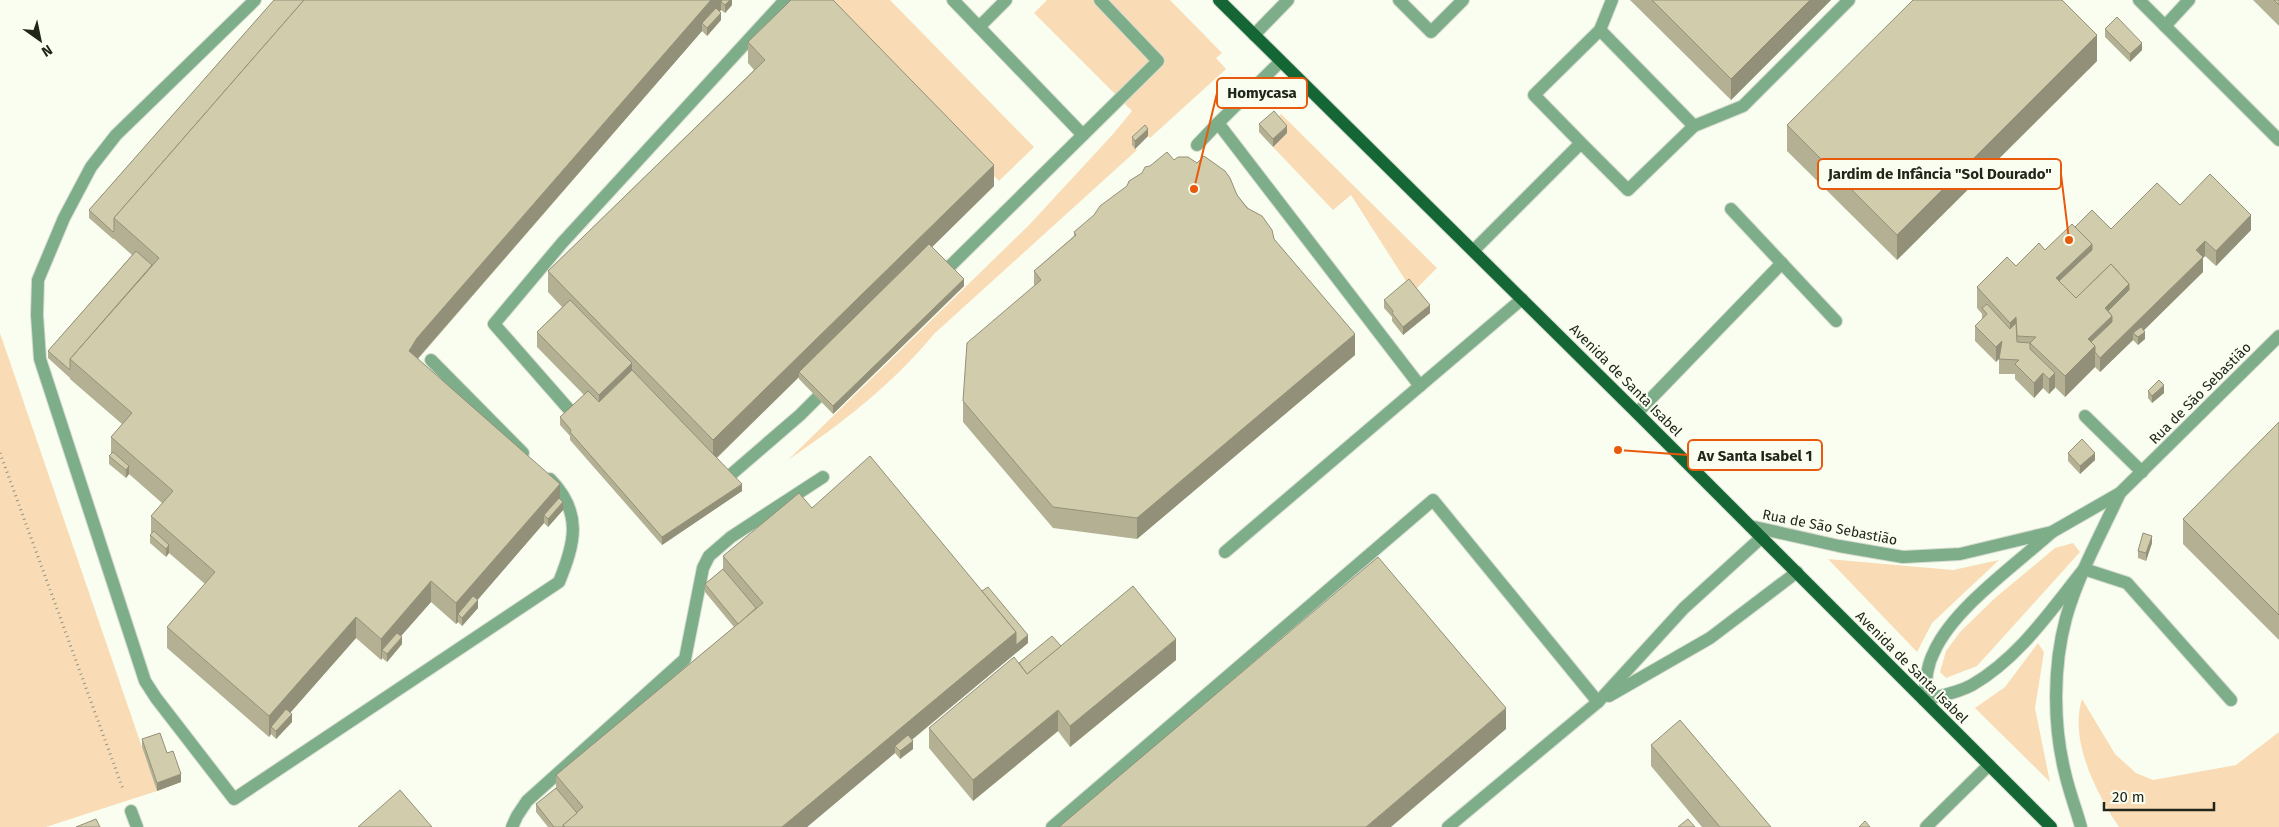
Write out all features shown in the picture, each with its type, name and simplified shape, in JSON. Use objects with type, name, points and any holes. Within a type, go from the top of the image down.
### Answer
[{"type":"main road","name":"Avenida de Santa Isabel","points":[[1219,0],[1637,412],[2051,827]]},
{"type":"street","points":[[255,0],[116,135],[90,167],[64,218],[38,280],[37,315],[40,359],[145,681],[156,698],[234,798],[559,582],[572,551],[573,527],[567,502],[554,484],[431,360]]},
{"type":"street","points":[[590,434],[494,324],[562,243],[785,0]]},
{"type":"street","points":[[953,0],[1083,135]]},
{"type":"street","points":[[979,27],[1006,0]]},
{"type":"street","points":[[930,286],[1158,61],[1100,0]]},
{"type":"street","points":[[1254,36],[1288,0]]},
{"type":"street","points":[[1399,0],[1431,32],[1463,0]]},
{"type":"street","points":[[1612,0],[1600,30],[1534,95],[1628,190],[1694,126],[1743,106],[1849,0]]},
{"type":"street","points":[[2139,0],[2279,140]]},
{"type":"street","points":[[2165,26],[2189,0]]},
{"type":"street","points":[[1600,30],[1694,126]]},
{"type":"street","points":[[1197,145],[1280,62]]},
{"type":"street","points":[[1218,123],[1420,386]]},
{"type":"street","points":[[1474,250],[1581,143]]},
{"type":"street","points":[[1731,209],[1836,321]]},
{"type":"street","points":[[1637,412],[1782,263]]},
{"type":"street","points":[[1226,552],[1522,299]]},
{"type":"street","name":"Rua de São Sebastião","points":[[2084,569],[2029,637],[1993,671],[1970,686],[1924,700],[1927,673],[1934,652],[1948,628],[1977,598],[2052,532],[2120,493],[2279,336]]},
{"type":"street","points":[[713,490],[800,415],[840,376]]},
{"type":"street","points":[[2085,416],[2142,472]]},
{"type":"street","points":[[512,827],[516,816],[527,801],[685,659],[703,568],[709,556],[731,537],[823,477]]},
{"type":"street","name":"Rua de São Sebastião","points":[[2082,827],[2064,772],[2055,708],[2066,619],[2084,569],[2120,493]]},
{"type":"street","points":[[1052,827],[1432,500],[1598,702]]},
{"type":"street","name":"Rua de São Sebastião","points":[[1750,526],[1839,546],[1903,557],[1960,554],[2052,532]]},
{"type":"street","points":[[1448,827],[1598,702],[1684,608],[1762,537]]},
{"type":"street","points":[[2084,569],[2127,583],[2231,700]]},
{"type":"street","points":[[1598,702],[1710,638],[1796,572]]},
{"type":"street","points":[[1926,827],[1989,765]]},
{"type":"street","points":[[131,811],[137,827]]},
{"type":"path","points":[[0,453],[131,811]]},
{"type":"shaded area","points":[[821,0],[890,0],[1034,147],[999,181]]},
{"type":"shaded area","points":[[1047,0],[1170,0],[1222,53],[1216,58],[1226,69],[1150,138],[1145,133],[1132,145],[1137,150],[934,334],[884,386],[847,417],[788,460],[1030,224],[1132,111],[1034,13]]},
{"type":"shaded area","points":[[1281,114],[1437,268],[1413,292],[1351,195],[1333,210],[1273,147],[1287,133],[1277,118]]},
{"type":"shaded area","points":[[0,333],[157,791],[46,827],[0,827]]},
{"type":"shaded area","points":[[2073,543],[2080,552],[1977,666],[1946,678],[1940,672],[1946,651],[1960,632],[1995,598],[2055,548]]},
{"type":"shaded area","points":[[1828,559],[1953,570],[1999,560],[1932,623],[1917,652]]},
{"type":"shaded area","points":[[2038,643],[2044,652],[2035,708],[2050,782],[1975,708],[2005,687]]},
{"type":"shaded area","points":[[2082,699],[2115,754],[2136,773],[2153,780],[2236,765],[2279,732],[2279,827],[2119,827],[2094,782],[2082,749],[2079,715]]},
{"type":"building","points":[[274,0],[304,0],[114,218],[113,232],[89,210]]},
{"type":"building","points":[[304,0],[711,0],[417,338],[409,351],[560,484],[456,603],[431,581],[381,639],[356,617],[269,716],[167,627],[215,572],[151,516],[173,491],[111,437],[132,413],[70,359],[159,258],[114,218]]},
{"type":"building","points":[[722,0],[730,0],[725,5],[721,2]]},
{"type":"building","points":[[791,0],[833,0],[994,165],[713,440],[548,271],[765,60],[748,42]]},
{"type":"building","points":[[1652,0],[1810,0],[1731,79]]},
{"type":"building","points":[[1913,0],[2062,0],[2097,35],[1897,235],[1787,125]]},
{"type":"building","points":[[716,8],[721,13],[707,28],[702,23]]},
{"type":"building","points":[[2117,17],[2142,43],[2130,54],[2105,29]]},
{"type":"building","points":[[1274,111],[1287,126],[1273,139],[1259,124]]},
{"type":"building","points":[[1145,125],[1148,129],[1135,141],[1132,137]]},
{"type":"building","points":[[1167,152],[1174,160],[1178,157],[1188,157],[1197,163],[1204,156],[1225,171],[1237,195],[1247,208],[1262,216],[1272,230],[1274,239],[1355,334],[1137,518],[1053,507],[963,401],[967,343],[1041,280],[1034,271],[1076,235],[1074,232],[1094,215],[1100,206],[1127,186],[1129,181],[1142,173],[1145,167],[1150,166]]},
{"type":"building","points":[[2210,174],[2251,215],[2216,251],[2205,241],[2196,250],[2203,257],[2100,358],[2095,352],[2095,346],[2091,342],[2112,322],[2112,316],[2108,311],[2129,290],[2129,284],[2111,264],[2076,298],[2059,281],[2092,250],[2092,244],[2075,227],[2092,210],[2111,229],[2157,183],[2180,205]]},
{"type":"building","points":[[2072,224],[2092,244],[2056,278],[2076,298],[2111,264],[2129,284],[2105,308],[2112,316],[2088,339],[2095,346],[2065,376],[2030,343],[2036,337],[2017,336],[2016,317],[2010,323],[1977,287],[2007,257],[2016,266],[2039,243],[2045,250]]},
{"type":"building","points":[[929,244],[964,279],[833,406],[799,372]]},
{"type":"building","points":[[136,251],[152,265],[70,359],[70,370],[48,351]]},
{"type":"building","points":[[1409,279],[1430,305],[1403,327],[1384,300]]},
{"type":"building","points":[[570,300],[632,363],[599,395],[537,332]]},
{"type":"building","points":[[1987,304],[2010,329],[2016,323],[2017,342],[2030,343],[2030,349],[2055,373],[2049,379],[2043,373],[2034,383],[2015,364],[2019,360],[1999,359],[2002,341],[1996,347],[1975,326],[1987,314],[1982,308]]},
{"type":"building","points":[[2141,327],[2145,332],[2138,337],[2133,333]]},
{"type":"building","points":[[632,370],[742,484],[662,537],[570,432],[571,430],[560,417],[588,391],[599,402]]},
{"type":"building","points":[[2159,380],[2164,385],[2152,396],[2148,391]]},
{"type":"building","points":[[2279,422],[2279,615],[2183,519]]},
{"type":"building","points":[[2082,439],[2095,453],[2080,466],[2068,453]]},
{"type":"building","points":[[113,452],[129,466],[126,470],[109,456]]},
{"type":"building","points":[[870,456],[1016,632],[782,827],[565,827],[563,825],[583,807],[556,775],[763,603],[723,556],[799,493],[812,508]]},
{"type":"building","points":[[559,498],[563,502],[548,519],[544,515]]},
{"type":"building","points":[[154,531],[169,545],[166,549],[150,535]]},
{"type":"building","points":[[2143,533],[2152,536],[2146,553],[2138,551]]},
{"type":"building","points":[[1378,557],[1506,708],[1366,827],[1059,827]]},
{"type":"building","points":[[723,569],[756,608],[738,624],[705,584]]},
{"type":"building","points":[[1133,586],[1176,639],[1070,726],[1058,710],[973,780],[929,728],[1014,657],[1027,674]]},
{"type":"building","points":[[988,587],[1028,635],[1016,645],[1016,632],[982,591]]},
{"type":"building","points":[[473,596],[478,600],[462,618],[458,614]]},
{"type":"building","points":[[397,633],[402,637],[387,654],[382,650]]},
{"type":"building","points":[[1052,636],[1061,646],[1027,674],[1019,663]]},
{"type":"building","points":[[286,709],[292,714],[276,731],[271,727]]},
{"type":"building","points":[[1680,720],[1771,827],[1720,827],[1651,745]]},
{"type":"building","points":[[160,733],[167,753],[173,751],[181,774],[157,783],[142,739]]},
{"type":"building","points":[[908,735],[913,741],[900,751],[895,746]]},
{"type":"building","points":[[556,788],[577,813],[563,827],[554,827],[536,804]]},
{"type":"building","points":[[400,790],[432,827],[358,827]]},
{"type":"building","points":[[96,819],[100,827],[76,827]]},
{"type":"building","points":[[1688,819],[1695,827],[1678,827]]},
{"type":"building","points":[[1865,821],[1870,827],[1859,827]]},
{"type":"place","name":"Homycasa","points":[[1194,189]]},
{"type":"place","name":"Jardim de Infância \"Sol Dourado\"","points":[[2069,240]]},
{"type":"place","name":"Av Santa Isabel 1","points":[[1618,450]]}]
